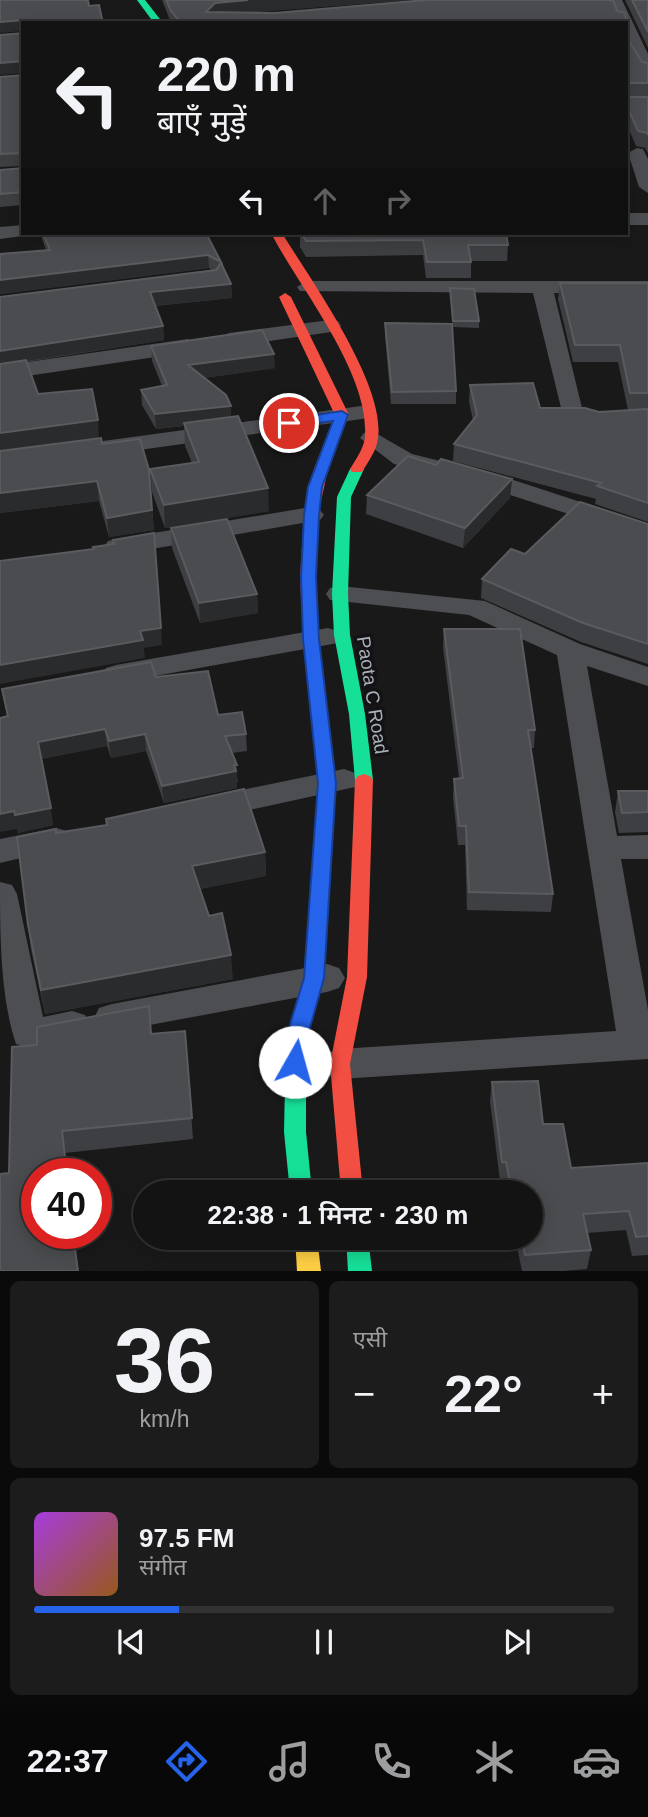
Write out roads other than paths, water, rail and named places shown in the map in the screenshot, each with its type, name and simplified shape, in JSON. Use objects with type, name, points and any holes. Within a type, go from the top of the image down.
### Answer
[{"type":"street","points":[[141,0],[157,21]]},
{"type":"street","points":[[615,0],[624,21]]},
{"type":"street","points":[[629,31],[647,66]]},
{"type":"street","points":[[628,64],[647,66]]},
{"type":"street","points":[[637,153],[648,187]]},
{"type":"street","points":[[628,219],[648,219]]},
{"type":"street","points":[[0,233],[21,230]]},
{"type":"street","name":"Paota C Road","points":[[277,235],[354,368],[370,412],[372,438],[344,497],[340,594],[342,635],[357,714],[364,776],[357,977],[340,1064],[351,1180]]},
{"type":"street","points":[[279,285],[342,415],[315,487],[312,515],[309,578],[311,639],[327,783],[314,978],[296,1038],[295,1132],[300,1180]]},
{"type":"street","points":[[307,287],[648,287]]},
{"type":"street","points":[[542,287],[571,411],[583,418],[648,419]]},
{"type":"street","points":[[0,373],[330,326]]},
{"type":"street","points":[[82,451],[370,412]]},
{"type":"street","points":[[372,438],[402,459],[492,481],[648,532]]},
{"type":"street","points":[[95,550],[312,515]]},
{"type":"street","points":[[340,594],[475,607],[570,650],[648,677]]},
{"type":"street","points":[[94,678],[342,635]]},
{"type":"street","points":[[340,1064],[642,1045],[603,848],[570,650]]},
{"type":"street","points":[[177,814],[364,776]]},
{"type":"street","points":[[0,850],[82,834]]},
{"type":"street","points":[[603,848],[648,847]]},
{"type":"street","points":[[0,894],[29,1034],[314,978],[357,977]]},
{"type":"street","points":[[307,1250],[309,1271]]},
{"type":"street","points":[[358,1250],[360,1271]]}]
